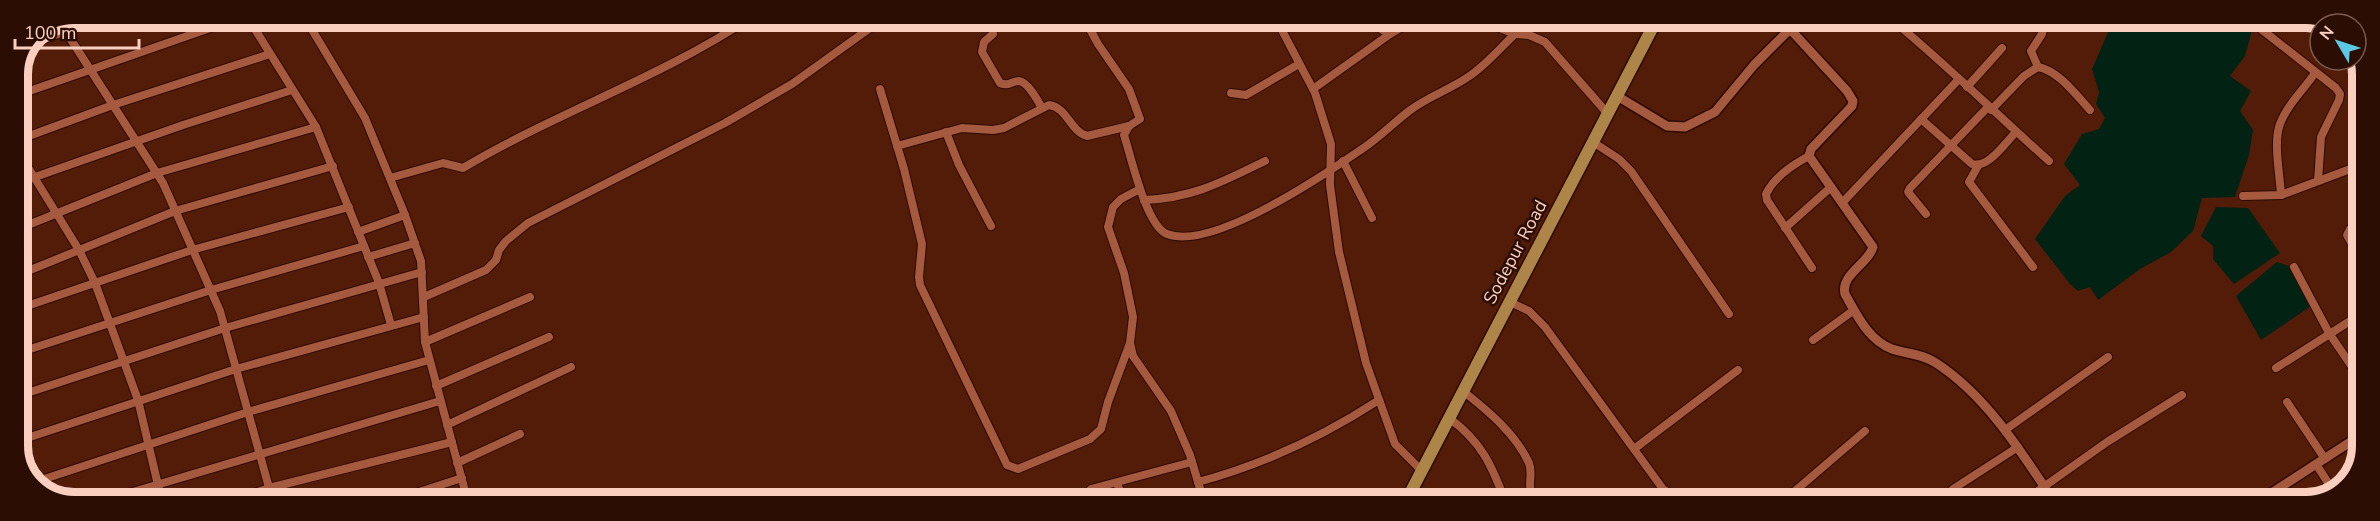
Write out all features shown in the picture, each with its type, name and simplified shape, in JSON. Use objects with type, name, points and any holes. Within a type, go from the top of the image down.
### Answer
[{"type":"main road","name":"Sodepur Road","points":[[1411,492],[1652,29]]},
{"type":"street","points":[[65,29],[157,173],[211,290],[225,328],[270,492]]},
{"type":"street","points":[[29,91],[207,29]]},
{"type":"street","points":[[255,29],[316,127],[379,283],[391,325]]},
{"type":"street","points":[[312,29],[365,118],[415,243],[422,272],[424,342],[466,492]]},
{"type":"street","points":[[390,178],[443,163],[463,168],[498,147],[663,67],[734,29]]},
{"type":"street","points":[[424,297],[486,270],[496,260],[499,250],[506,241],[528,223],[725,123],[792,84],[869,29]]},
{"type":"street","points":[[897,146],[962,128],[993,130],[1004,128],[1042,108],[1056,106],[1081,134],[1087,136],[1129,126],[1140,119],[1129,89],[1090,29]]},
{"type":"street","points":[[1281,29],[1313,89],[1331,144],[1330,185],[1347,292],[1366,363],[1395,444],[1422,471]]},
{"type":"street","points":[[1381,29],[1390,34]]},
{"type":"street","points":[[1313,89],[1399,29]]},
{"type":"street","points":[[1502,29],[1515,34],[1529,35],[1545,42],[1608,114]]},
{"type":"street","points":[[1617,96],[1667,126],[1685,127],[1715,112],[1788,29]]},
{"type":"street","points":[[1790,29],[1847,91],[1853,101],[1852,106],[1811,149],[1809,156],[1780,176],[1766,194],[1767,200],[1812,268]]},
{"type":"street","points":[[1902,29],[2049,161]]},
{"type":"street","points":[[2038,67],[2031,51],[2043,29]]},
{"type":"street","points":[[2261,29],[2336,88],[2340,94],[2321,137],[2319,181]]},
{"type":"street","points":[[993,34],[981,47],[995,75],[1004,85],[1018,81],[1023,83],[1042,108]]},
{"type":"street","points":[[1129,126],[1124,135],[1140,189],[1155,222],[1165,233],[1180,236],[1219,230],[1278,202],[1343,161],[1378,137],[1410,110],[1469,77],[1515,34]]},
{"type":"street","points":[[1967,87],[2002,48]]},
{"type":"street","points":[[29,136],[113,105],[270,54]]},
{"type":"street","points":[[1231,93],[1246,95],[1299,64]]},
{"type":"street","points":[[1926,214],[1908,192],[1950,144],[2024,76],[2038,67],[2044,68],[2062,81],[2090,110]]},
{"type":"street","points":[[2281,195],[2277,138],[2279,124],[2315,73]]},
{"type":"street","points":[[1843,202],[1959,79]]},
{"type":"street","points":[[880,89],[922,244],[918,277],[920,285],[1007,465],[1018,469],[1090,439],[1101,429],[1108,402],[1130,343],[1133,317],[1124,273],[1108,227],[1113,207],[1121,199],[1140,189]]},
{"type":"street","points":[[29,179],[292,90]]},
{"type":"street","points":[[1921,118],[1972,164],[1978,166]]},
{"type":"street","points":[[29,225],[157,173],[316,127]]},
{"type":"street","points":[[946,132],[959,165],[991,226]]},
{"type":"street","points":[[2016,132],[1985,163],[1978,166],[1969,182],[2033,267]]},
{"type":"street","points":[[1593,142],[1619,159],[1631,171],[1729,314]]},
{"type":"street","points":[[1809,156],[1873,247],[1848,279],[1843,290],[1867,330],[1877,340],[1891,348],[1924,357],[1936,363],[1962,384],[2005,430],[2047,492]]},
{"type":"street","points":[[1144,200],[1172,198],[1198,191],[1221,183],[1265,161]]},
{"type":"street","points":[[1343,161],[1372,218]]},
{"type":"street","points":[[29,270],[175,212],[333,166]]},
{"type":"street","points":[[29,169],[79,250],[95,283],[138,400],[159,492]]},
{"type":"street","points":[[2243,196],[2281,195],[2351,169]]},
{"type":"street","points":[[1785,228],[1831,187]]},
{"type":"street","points":[[29,305],[192,250],[349,207]]},
{"type":"street","points":[[358,232],[405,215]]},
{"type":"street","points":[[2351,228],[2347,235],[2351,243]]},
{"type":"street","points":[[368,257],[415,243]]},
{"type":"street","points":[[29,349],[211,290],[364,246]]},
{"type":"street","points":[[2294,267],[2329,333],[2352,366]]},
{"type":"street","points":[[29,392],[225,328],[422,272]]},
{"type":"street","points":[[424,342],[530,297]]},
{"type":"street","points":[[1510,302],[1529,311],[1545,327],[1663,489],[1668,492]]},
{"type":"street","points":[[1813,340],[1854,310]]},
{"type":"street","points":[[29,438],[236,369],[424,317]]},
{"type":"street","points":[[2276,368],[2352,320]]},
{"type":"street","points":[[436,386],[549,338]]},
{"type":"street","points":[[1130,343],[1133,356],[1171,411],[1192,462],[1201,492]]},
{"type":"street","points":[[2005,430],[2108,357]]},
{"type":"street","points":[[44,480],[248,412],[429,360]]},
{"type":"street","points":[[447,425],[571,367]]},
{"type":"street","points":[[1634,448],[1738,370]]},
{"type":"street","points":[[1463,391],[1490,412],[1522,452],[1530,465],[1529,492]]},
{"type":"street","points":[[2037,492],[2107,442],[2182,395]]},
{"type":"street","points":[[1198,482],[1261,464],[1342,424],[1379,400]]},
{"type":"street","points":[[133,492],[441,401]]},
{"type":"street","points":[[2287,402],[2330,484]]},
{"type":"street","points":[[1449,418],[1466,430],[1484,453],[1501,492]]},
{"type":"street","points":[[1794,492],[1865,432]]},
{"type":"street","points":[[457,463],[520,434]]},
{"type":"street","points":[[2273,492],[2352,441]]},
{"type":"street","points":[[257,492],[452,442]]},
{"type":"street","points":[[1953,489],[2018,447]]},
{"type":"street","points":[[1090,489],[1192,462]]},
{"type":"street","points":[[419,492],[462,478]]},
{"type":"street","points":[[1118,483],[1121,492]]},
{"type":"shaded area","points":[[2110,29],[2252,29],[2245,56],[2230,76],[2251,91],[2240,111],[2253,130],[2249,155],[2235,197],[2202,198],[2193,231],[2171,252],[2140,269],[2098,300],[2090,287],[2078,291],[2070,284],[2035,239],[2065,196],[2080,185],[2064,164],[2082,134],[2099,129],[2105,118],[2096,104],[2099,92],[2092,69]]},
{"type":"shaded area","points":[[2216,207],[2248,208],[2280,253],[2234,284],[2213,259],[2213,246],[2201,236]]},
{"type":"shaded area","points":[[2277,262],[2289,266],[2311,306],[2261,340],[2236,296]]}]
